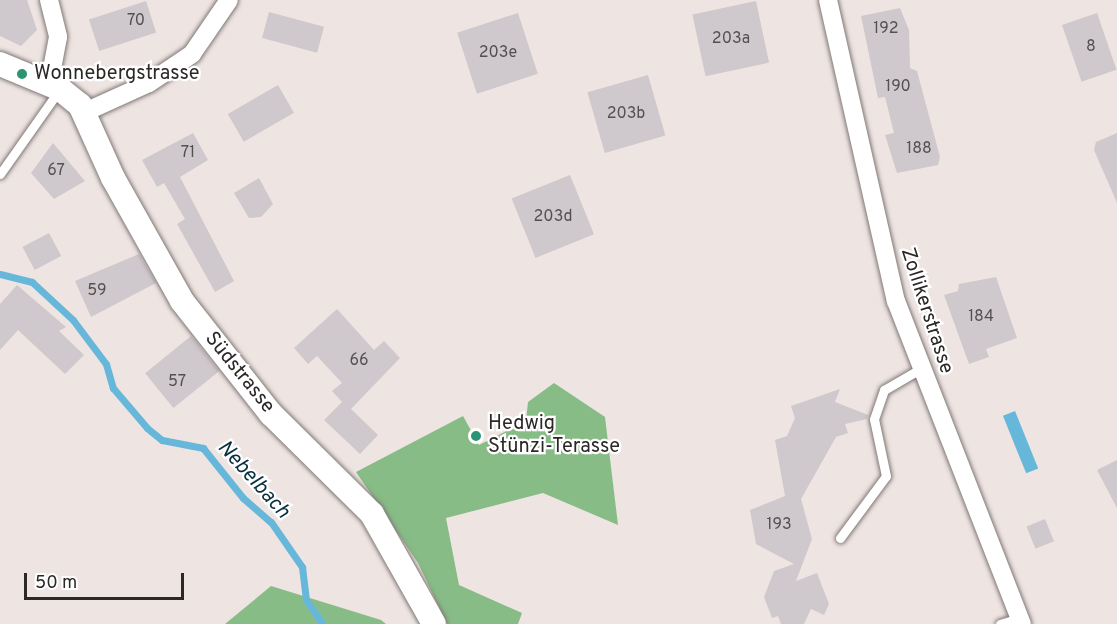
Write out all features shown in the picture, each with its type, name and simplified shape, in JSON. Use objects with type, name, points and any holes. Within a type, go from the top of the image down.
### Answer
[{"type":"street","points":[[49,0],[58,37],[67,96]]},
{"type":"street","points":[[0,64],[67,96],[149,82],[192,54],[229,0]]},
{"type":"street","name":"Zollikerstrasse","points":[[828,0],[877,232],[920,369],[1021,621]]},
{"type":"street","name":"Südstrasse","points":[[67,96],[182,301],[271,414],[372,514],[434,624]]},
{"type":"lane","points":[[0,174],[67,96]]},
{"type":"lane","points":[[840,538],[886,476],[874,419],[884,390],[920,369]]},
{"type":"lane","points":[[1000,624],[1021,621]]},
{"type":"green space","points":[[554,383],[605,417],[618,525],[543,493],[446,518],[459,585],[522,613],[518,624],[447,624],[418,563],[356,472],[463,416],[479,445],[526,421],[528,402]]},
{"type":"green space","points":[[271,586],[381,620],[386,624],[225,624]]},
{"type":"water","points":[[1015,411],[1038,468],[1026,473],[1003,416]]},
{"type":"building","points":[[0,0],[27,0],[37,30],[21,46],[0,36]]},
{"type":"building","points":[[146,1],[156,32],[99,51],[89,20]]},
{"type":"building","points":[[756,1],[769,63],[706,76],[692,15]]},
{"type":"building","points":[[900,8],[909,30],[910,68],[917,71],[940,157],[938,165],[897,173],[885,135],[894,133],[885,97],[878,98],[861,16]]},
{"type":"building","points":[[269,12],[324,27],[317,53],[262,38]]},
{"type":"building","points":[[518,13],[538,74],[477,94],[457,33]]},
{"type":"building","points":[[1097,13],[1117,70],[1082,82],[1062,25]]},
{"type":"building","points":[[648,75],[665,136],[605,153],[587,92]]},
{"type":"building","points":[[278,85],[294,113],[244,142],[228,114]]},
{"type":"building","points":[[193,133],[208,160],[180,177],[234,281],[215,292],[177,224],[185,219],[164,183],[157,187],[142,160]]},
{"type":"building","points":[[1117,133],[1117,203],[1094,150],[1096,142]]},
{"type":"building","points":[[53,143],[85,181],[54,199],[31,173]]},
{"type":"building","points":[[570,175],[594,234],[536,258],[512,199]]},
{"type":"building","points":[[259,178],[273,204],[261,217],[249,218],[234,193]]},
{"type":"building","points":[[49,233],[61,256],[35,270],[23,247]]},
{"type":"building","points":[[139,254],[156,283],[91,317],[75,281]]},
{"type":"building","points":[[996,277],[1017,338],[986,349],[989,357],[969,364],[944,295],[958,291],[959,284]]},
{"type":"building","points":[[17,285],[66,327],[59,331],[84,355],[65,374],[18,330],[0,350],[0,304]]},
{"type":"building","points":[[337,309],[374,350],[384,341],[400,358],[351,409],[378,435],[360,454],[324,420],[342,402],[332,391],[342,383],[317,356],[308,364],[294,348]]},
{"type":"building","points":[[191,336],[219,371],[173,408],[145,373]]},
{"type":"building","points":[[840,389],[835,402],[868,415],[867,419],[845,424],[848,433],[836,437],[801,499],[812,539],[796,581],[817,573],[829,604],[824,615],[811,609],[804,624],[781,624],[778,616],[772,618],[764,597],[774,571],[794,564],[756,544],[750,510],[785,496],[775,440],[787,436],[795,418],[791,406]]},
{"type":"building","points":[[1117,460],[1117,508],[1097,470]]},
{"type":"building","points":[[1045,519],[1054,541],[1035,549],[1026,526]]},
{"type":"waterway","name":"Nebelbach","points":[[0,274],[32,282],[73,320],[106,364],[113,388],[147,428],[162,440],[203,448],[243,498],[271,522],[302,567],[306,600],[323,624]]},
{"type":"place","name":"Wonnebergstrasse","points":[[22,74]]},
{"type":"place","name":"Hedwig Stünzi-Terasse","points":[[476,436]]}]
